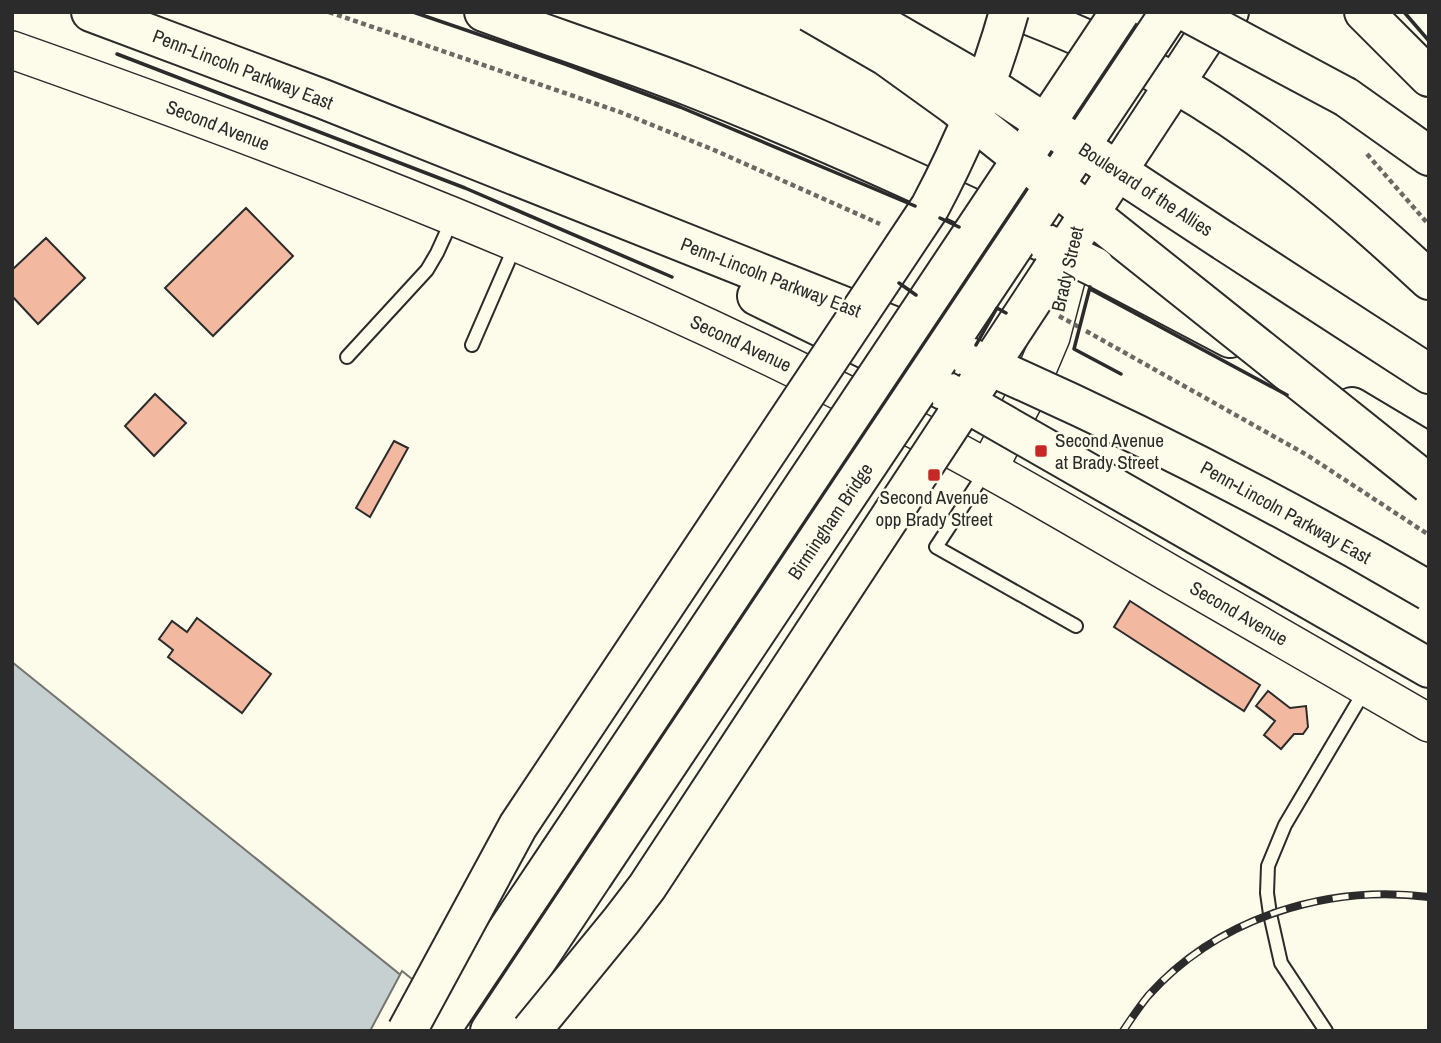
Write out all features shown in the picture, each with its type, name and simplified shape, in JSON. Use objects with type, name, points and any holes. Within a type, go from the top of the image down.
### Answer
[{"type":"main road","name":"Penn-Lincoln Parkway East","points":[[91,12],[323,99],[969,357],[1167,447],[1280,507],[1429,592]]},
{"type":"main road","points":[[484,12],[688,86],[931,188],[1095,267],[1292,372],[1429,453]]},
{"type":"main road","points":[[810,12],[886,57],[954,105],[1429,484]]},
{"type":"main road","name":"Boulevard of the Allies","points":[[858,12],[1002,95],[1429,374]]},
{"type":"main road","name":"Brady Street","points":[[894,12],[909,35],[924,50],[1049,137],[1061,152],[1077,189],[1078,234],[1051,337],[1026,396],[988,468]]},
{"type":"main road","points":[[407,1031],[518,826],[930,207],[981,97],[1009,12]]},
{"type":"main road","points":[[1021,12],[1135,62],[1217,110],[1296,164],[1429,280]]},
{"type":"main road","points":[[440,1031],[1121,12]]},
{"type":"main road","name":"Birmingham Bridge","points":[[490,1031],[1170,12]]},
{"type":"main road","points":[[1236,12],[1346,97],[1429,156]]},
{"type":"main road","points":[[1364,12],[1429,77]]},
{"type":"main road","points":[[531,1031],[647,887],[1207,21],[1346,97]]},
{"type":"main road","name":"Second Avenue","points":[[12,50],[210,122],[516,242],[769,356],[988,468],[1429,723]]},
{"type":"main road","points":[[468,158],[800,317],[949,393],[1429,668]]},
{"type":"lane","points":[[347,357],[427,270],[438,253],[453,217]]},
{"type":"lane","points":[[472,345],[516,242]]},
{"type":"lane","points":[[988,468],[936,547],[1076,626]]},
{"type":"lane","points":[[1326,1031],[1281,962],[1267,893],[1268,866],[1285,825],[1367,687]]},
{"type":"path","points":[[329,12],[620,112],[816,194],[889,229]]},
{"type":"path","points":[[1079,327],[1307,455],[1429,535]]},
{"type":"shaded area","points":[[12,662],[464,1026],[471,1031],[12,1031]]},
{"type":"pier","points":[[402,971],[473,1028],[474,1031],[370,1031]]},
{"type":"building","points":[[246,208],[293,256],[213,336],[165,288]]},
{"type":"building","points":[[46,238],[85,278],[38,324],[12,296],[12,270]]},
{"type":"building","points":[[155,394],[186,423],[154,456],[125,426]]},
{"type":"building","points":[[394,441],[408,448],[370,517],[356,508]]},
{"type":"building","points":[[1130,601],[1260,685],[1244,711],[1114,627]]},
{"type":"building","points":[[197,618],[271,674],[242,713],[168,657],[173,650],[159,639],[172,621],[187,632]]},
{"type":"building","points":[[1268,691],[1290,708],[1306,706],[1308,727],[1303,734],[1294,734],[1281,749],[1264,735],[1275,721],[1256,706]]},
{"type":"railway","points":[[1123,1031],[1148,996],[1176,969],[1207,946],[1241,927],[1276,912],[1313,902],[1390,894],[1429,897]]},
{"type":"wall","points":[[413,12],[680,107],[915,206]]},
{"type":"wall","points":[[1404,12],[1429,41]]},
{"type":"wall","points":[[117,54],[465,188],[672,277]]},
{"type":"wall","points":[[940,218],[959,227]]},
{"type":"wall","points":[[899,283],[916,295]]},
{"type":"wall","points":[[1090,287],[1074,349],[1121,374]]},
{"type":"wall","points":[[1090,289],[1287,395]]},
{"type":"wall","points":[[976,345],[997,308],[1006,313]]},
{"type":"place","name":"Second Avenue at Brady Street","points":[[1041,451]]},
{"type":"place","name":"Second Avenue opp Brady Street","points":[[934,475]]}]
